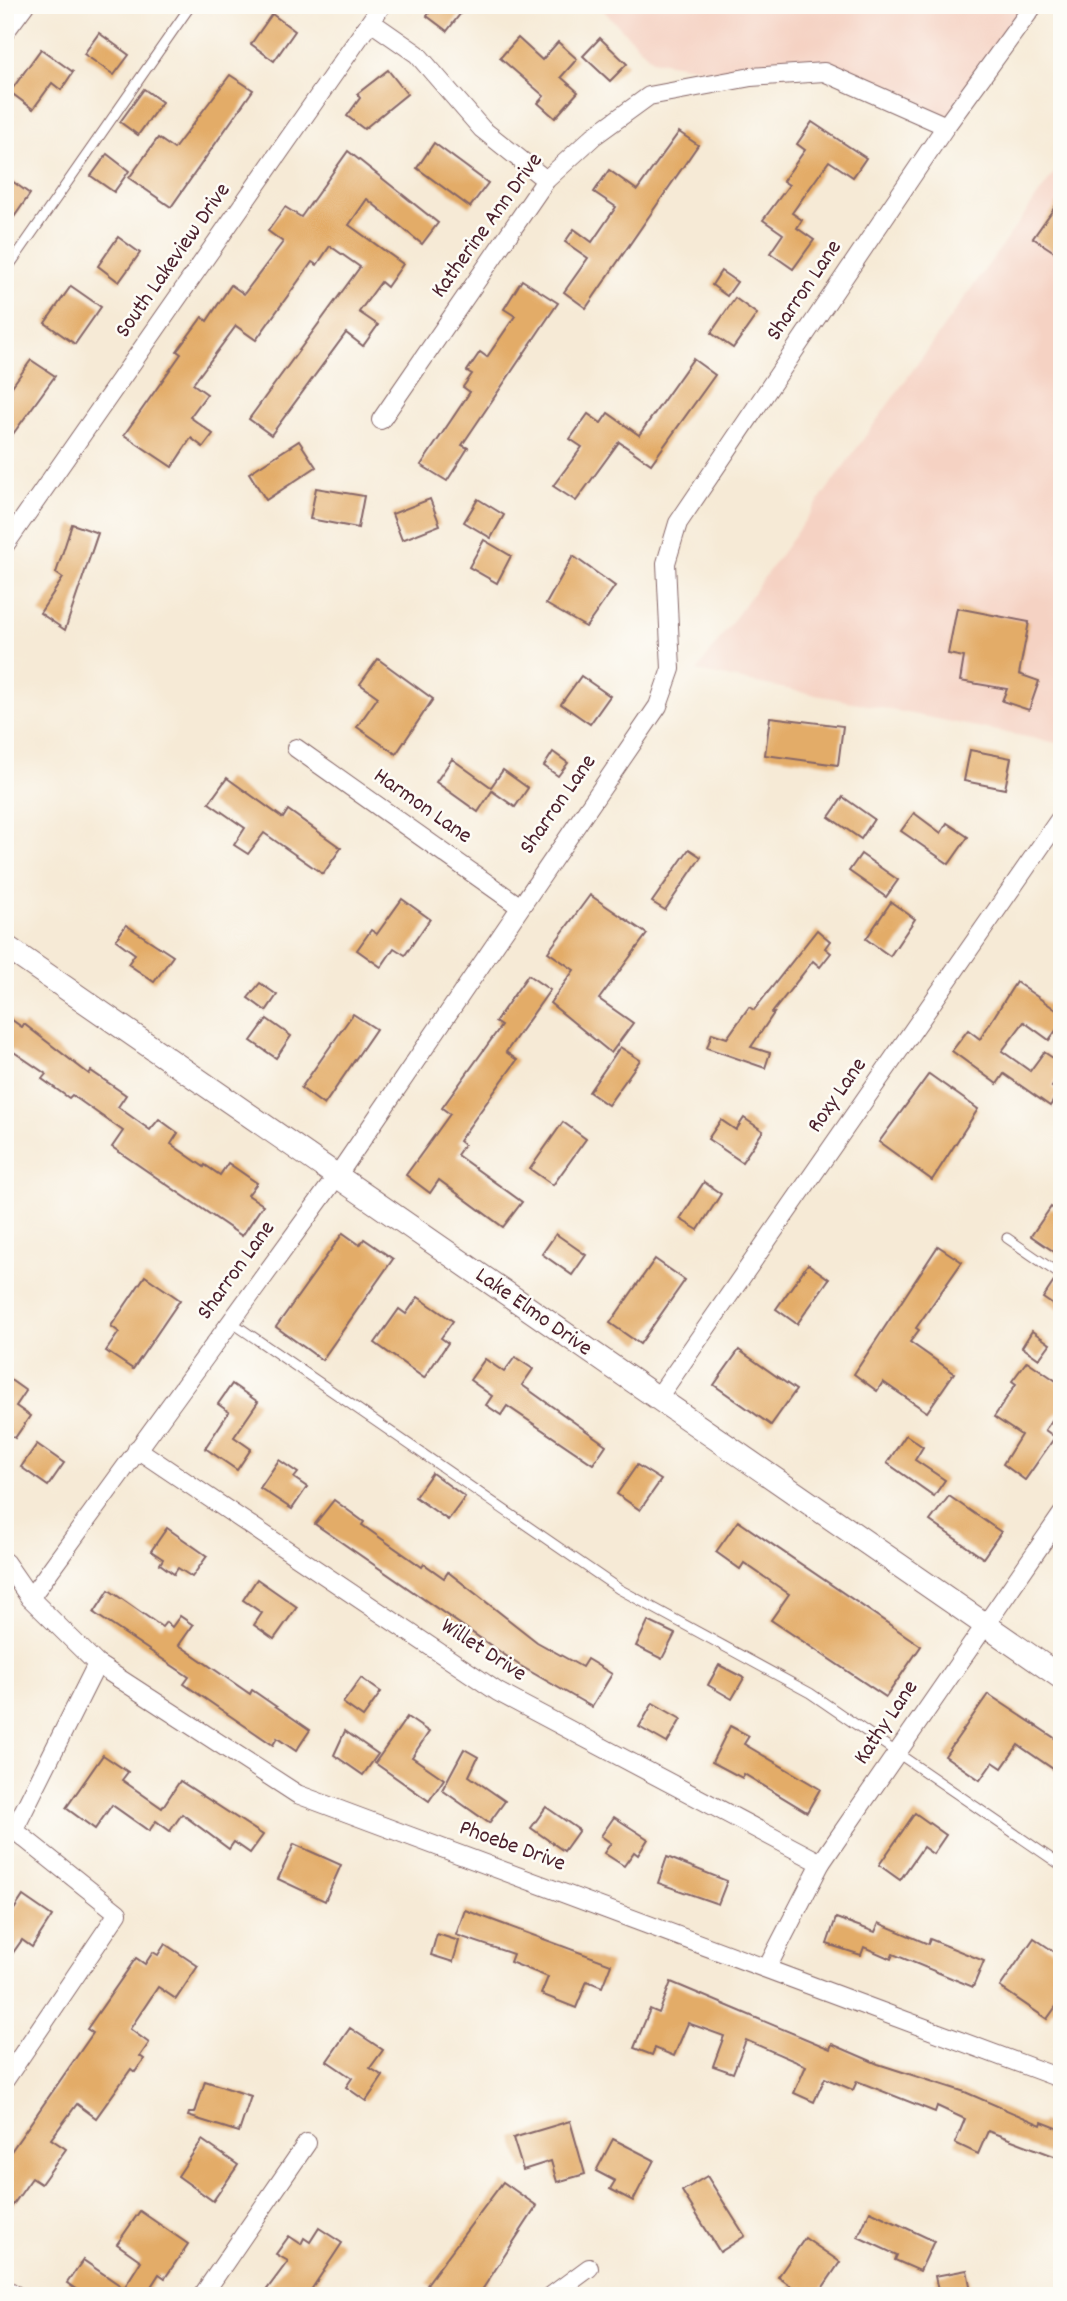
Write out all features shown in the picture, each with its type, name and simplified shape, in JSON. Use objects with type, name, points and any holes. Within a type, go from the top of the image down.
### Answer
[{"type":"street","points":[[5,33],[24,5]]},
{"type":"street","name":"South Lakeview Drive","points":[[5,545],[382,5]]},
{"type":"street","name":"Sharron Lane","points":[[30,1598],[337,1176],[658,706],[671,669],[666,563],[678,523],[946,126],[1034,5]]},
{"type":"street","points":[[371,22],[417,54],[482,129],[547,180]]},
{"type":"street","name":"Katherine Ann Drive","points":[[381,420],[547,180],[594,136],[649,96],[751,77],[824,72],[946,126]]},
{"type":"street","name":"Harmon Lane","points":[[296,748],[519,906]]},
{"type":"street","name":"Roxy Lane","points":[[657,1399],[1061,821]]},
{"type":"street","name":"Lake Elmo Drive","points":[[5,946],[1062,1678]]},
{"type":"street","name":"Willet Drive","points":[[137,1449],[498,1692],[821,1863]]},
{"type":"street","name":"Kathy Lane","points":[[767,1968],[821,1863],[1062,1514]]},
{"type":"street","name":"Phoebe Drive","points":[[5,1562],[30,1598],[97,1664],[298,1794],[1062,2079]]},
{"type":"street","points":[[5,2080],[118,1913],[14,1830],[97,1664]]},
{"type":"street","points":[[202,2296],[307,2143]]},
{"type":"street","points":[[551,2296],[589,2268]]},
{"type":"street","points":[[5,2288],[17,2296]]},
{"type":"lane","points":[[5,272],[191,5]]},
{"type":"lane","points":[[1007,1238],[1062,1276]]},
{"type":"lane","points":[[230,1321],[619,1589],[810,1693],[1062,1866]]},
{"type":"shaded area","points":[[598,5],[1034,5],[946,126],[824,72],[751,77],[652,60]]},
{"type":"shaded area","points":[[1062,162],[1062,744],[697,671]]},
{"type":"building","points":[[435,5],[467,5],[447,31],[427,16]]},
{"type":"building","points":[[272,14],[295,31],[274,61],[251,44]]},
{"type":"building","points":[[99,33],[129,55],[114,75],[84,54]]},
{"type":"building","points":[[518,38],[542,60],[558,42],[577,59],[561,77],[578,92],[555,118],[538,103],[544,96],[500,58]]},
{"type":"building","points":[[600,38],[627,64],[610,81],[583,56]]},
{"type":"building","points":[[41,49],[73,72],[61,90],[52,83],[33,109],[10,92]]},
{"type":"building","points":[[388,70],[407,94],[364,129],[347,116],[360,98],[357,94]]},
{"type":"building","points":[[230,75],[253,90],[171,207],[129,178],[158,138],[174,149]]},
{"type":"building","points":[[144,89],[162,102],[138,135],[120,122]]},
{"type":"building","points":[[812,122],[866,158],[853,177],[829,161],[792,213],[802,220],[797,228],[814,240],[793,269],[770,253],[783,234],[763,220],[789,185],[783,181],[805,150],[797,144]]},
{"type":"building","points":[[679,132],[698,145],[586,308],[564,292],[588,258],[565,242],[574,229],[592,242],[616,207],[594,192],[609,170],[637,190]]},
{"type":"building","points":[[434,143],[488,183],[470,207],[417,168]]},
{"type":"building","points":[[348,151],[438,223],[422,244],[367,199],[349,225],[403,264],[387,287],[381,282],[359,312],[378,325],[363,346],[346,333],[271,435],[249,419],[360,267],[330,246],[317,265],[312,262],[256,340],[236,326],[193,384],[207,394],[190,417],[213,434],[203,447],[191,438],[172,467],[124,435],[181,354],[177,351],[202,317],[207,321],[231,285],[244,294],[283,242],[268,231],[285,207],[301,217]]},
{"type":"building","points":[[107,154],[129,171],[114,192],[91,176]]},
{"type":"building","points":[[5,176],[30,194],[5,230]]},
{"type":"building","points":[[1062,197],[1062,257],[1033,238]]},
{"type":"building","points":[[118,237],[140,253],[119,282],[98,266]]},
{"type":"building","points":[[721,271],[737,282],[727,296],[712,285]]},
{"type":"building","points":[[522,280],[558,303],[462,445],[468,448],[447,481],[421,465],[470,392],[463,387],[472,374],[467,371],[480,352],[487,357],[515,316],[504,309]]},
{"type":"building","points":[[71,286],[101,307],[75,344],[45,323]]},
{"type":"building","points":[[735,298],[757,314],[733,348],[711,333]]},
{"type":"building","points":[[693,359],[715,375],[651,464],[619,442],[576,501],[553,486],[582,447],[570,439],[588,414],[601,423],[608,413],[639,435]]},
{"type":"building","points":[[31,360],[55,376],[5,445],[5,396]]},
{"type":"building","points":[[299,441],[316,467],[266,500],[249,473]]},
{"type":"building","points":[[316,488],[364,496],[358,528],[310,519]]},
{"type":"building","points":[[430,499],[440,525],[402,540],[392,514]]},
{"type":"building","points":[[478,499],[504,515],[491,538],[464,522]]},
{"type":"building","points":[[72,524],[98,533],[65,630],[40,613],[63,578],[56,573]]},
{"type":"building","points":[[484,540],[511,556],[497,583],[469,567]]},
{"type":"building","points":[[573,556],[615,586],[586,627],[546,604]]},
{"type":"building","points":[[957,608],[1029,622],[1019,674],[1039,681],[1029,710],[1002,701],[1007,689],[960,681],[964,657],[948,654]]},
{"type":"building","points":[[378,659],[433,699],[396,754],[357,727],[378,697],[360,684]]},
{"type":"building","points":[[581,676],[610,696],[590,724],[561,704]]},
{"type":"building","points":[[770,717],[843,726],[838,765],[765,755]]},
{"type":"building","points":[[970,750],[1011,758],[1005,789],[964,781]]},
{"type":"building","points":[[553,752],[568,763],[558,776],[544,766]]},
{"type":"building","points":[[452,759],[491,787],[503,770],[528,788],[515,807],[492,791],[478,812],[436,782]]},
{"type":"building","points":[[227,778],[283,818],[288,810],[341,848],[323,874],[264,833],[248,854],[234,845],[245,828],[209,803]]},
{"type":"building","points":[[843,797],[874,819],[861,839],[829,817]]},
{"type":"building","points":[[914,813],[941,833],[947,823],[968,837],[949,864],[901,831]]},
{"type":"building","points":[[689,849],[701,857],[665,910],[652,902]]},
{"type":"building","points":[[861,854],[898,880],[886,897],[849,871]]},
{"type":"building","points":[[590,895],[647,934],[599,999],[633,1023],[611,1053],[550,1003],[574,970],[548,952]]},
{"type":"building","points":[[402,899],[430,919],[405,955],[394,948],[381,967],[357,950],[371,930],[377,934]]},
{"type":"building","points":[[891,902],[915,919],[890,956],[866,939]]},
{"type":"building","points":[[126,925],[173,956],[154,982],[128,964],[135,954],[116,940]]},
{"type":"building","points":[[817,930],[830,941],[825,948],[831,953],[820,967],[813,961],[772,1013],[751,1047],[770,1053],[765,1068],[707,1048],[712,1033],[727,1038],[749,1007],[754,1010]]},
{"type":"building","points":[[528,975],[550,990],[506,1052],[517,1060],[459,1141],[464,1145],[457,1155],[522,1202],[503,1227],[439,1180],[430,1193],[406,1175],[450,1114],[442,1108],[501,1026],[495,1022]]},
{"type":"building","points":[[1016,982],[1062,1014],[1062,1022],[1049,1040],[1024,1022],[1002,1051],[1030,1071],[1044,1052],[1062,1064],[1062,1072],[1052,1087],[1059,1092],[1050,1106],[1004,1074],[997,1084],[952,1051],[968,1030],[980,1039]]},
{"type":"building","points":[[260,983],[277,995],[266,1011],[248,998]]},
{"type":"building","points":[[353,1014],[376,1029],[324,1105],[301,1088]]},
{"type":"building","points":[[5,1015],[22,1027],[24,1024],[89,1074],[91,1071],[126,1095],[118,1107],[150,1130],[159,1119],[178,1133],[171,1144],[204,1167],[205,1165],[220,1175],[228,1163],[257,1183],[248,1195],[263,1205],[242,1236],[112,1147],[123,1131],[72,1095],[69,1098],[42,1079],[46,1074],[5,1046]]},
{"type":"building","points":[[267,1019],[291,1036],[276,1058],[251,1041]]},
{"type":"building","points":[[620,1047],[640,1060],[608,1105],[589,1092]]},
{"type":"building","points":[[929,1074],[978,1109],[932,1180],[879,1142]]},
{"type":"building","points":[[744,1118],[763,1131],[742,1162],[708,1139],[721,1120],[736,1130]]},
{"type":"building","points":[[563,1122],[586,1139],[553,1185],[530,1169]]},
{"type":"building","points":[[704,1182],[721,1194],[698,1230],[680,1219]]},
{"type":"building","points":[[1051,1207],[1062,1215],[1062,1257],[1031,1236]]},
{"type":"building","points":[[343,1233],[360,1245],[364,1239],[393,1259],[322,1360],[276,1327]]},
{"type":"building","points":[[556,1234],[586,1255],[572,1275],[542,1254]]},
{"type":"building","points":[[938,1246],[962,1262],[916,1328],[919,1330],[910,1342],[954,1373],[927,1412],[883,1382],[877,1391],[854,1374]]},
{"type":"building","points":[[655,1259],[685,1280],[640,1344],[610,1323]]},
{"type":"building","points":[[808,1264],[829,1279],[797,1324],[776,1309]]},
{"type":"building","points":[[145,1276],[180,1300],[133,1369],[106,1351],[119,1332],[111,1326]]},
{"type":"building","points":[[1055,1280],[1062,1283],[1062,1311],[1043,1298]]},
{"type":"building","points":[[418,1297],[453,1321],[441,1338],[448,1343],[424,1378],[375,1343],[399,1309],[406,1314]]},
{"type":"building","points":[[1032,1331],[1050,1344],[1039,1359],[1022,1347]]},
{"type":"building","points":[[739,1350],[796,1390],[771,1425],[714,1385]]},
{"type":"building","points":[[515,1357],[533,1369],[522,1385],[606,1445],[593,1464],[507,1406],[501,1415],[486,1405],[492,1396],[470,1380],[485,1359],[504,1372]]},
{"type":"building","points":[[1027,1361],[1062,1385],[1062,1406],[1045,1430],[1055,1437],[1025,1480],[1003,1464],[1021,1435],[994,1417],[1016,1384],[1012,1381]]},
{"type":"building","points":[[5,1376],[26,1391],[16,1406],[30,1416],[15,1438],[5,1431]]},
{"type":"building","points":[[232,1384],[258,1402],[234,1437],[251,1449],[237,1470],[205,1448],[229,1412],[218,1404]]},
{"type":"building","points":[[906,1435],[923,1447],[915,1460],[945,1480],[934,1496],[887,1463]]},
{"type":"building","points":[[37,1444],[64,1463],[48,1486],[21,1467]]},
{"type":"building","points":[[279,1460],[298,1473],[294,1478],[307,1487],[292,1509],[260,1488]]},
{"type":"building","points":[[637,1465],[661,1480],[640,1510],[617,1494]]},
{"type":"building","points":[[432,1473],[465,1497],[448,1520],[415,1497]]},
{"type":"building","points":[[949,1496],[1001,1532],[983,1558],[930,1521]]},
{"type":"building","points":[[334,1500],[364,1522],[362,1525],[422,1567],[424,1564],[444,1578],[448,1572],[537,1642],[582,1667],[587,1659],[612,1674],[592,1707],[519,1665],[315,1524]]},
{"type":"building","points":[[738,1521],[921,1646],[886,1697],[771,1620],[789,1594],[744,1563],[740,1569],[716,1552]]},
{"type":"building","points":[[167,1528],[207,1556],[192,1577],[178,1568],[174,1574],[160,1564],[163,1559],[151,1551]]},
{"type":"building","points":[[257,1579],[297,1607],[274,1639],[254,1625],[262,1613],[243,1600]]},
{"type":"building","points":[[109,1590],[162,1627],[166,1622],[172,1627],[180,1616],[193,1625],[179,1645],[250,1694],[252,1690],[310,1730],[296,1751],[277,1738],[273,1745],[220,1709],[184,1684],[189,1677],[94,1613]]},
{"type":"building","points":[[648,1621],[675,1634],[662,1659],[636,1646]]},
{"type":"building","points":[[719,1665],[744,1678],[732,1699],[708,1685]]},
{"type":"building","points":[[361,1678],[381,1692],[363,1717],[343,1703]]},
{"type":"building","points":[[988,1694],[1062,1743],[1062,1775],[1018,1745],[1002,1768],[993,1762],[980,1780],[945,1756]]},
{"type":"building","points":[[653,1703],[681,1719],[667,1743],[639,1727]]},
{"type":"building","points":[[407,1717],[429,1732],[412,1757],[444,1779],[429,1801],[375,1763]]},
{"type":"building","points":[[730,1726],[749,1736],[744,1744],[820,1789],[807,1812],[744,1774],[742,1778],[712,1762]]},
{"type":"building","points":[[345,1731],[378,1754],[363,1775],[334,1755]]},
{"type":"building","points":[[464,1749],[478,1757],[469,1776],[505,1801],[489,1823],[442,1790]]},
{"type":"building","points":[[103,1755],[128,1772],[122,1780],[162,1808],[180,1781],[263,1835],[250,1853],[234,1842],[229,1849],[182,1814],[170,1831],[156,1821],[149,1831],[112,1805],[95,1829],[66,1808]]},
{"type":"building","points":[[546,1807],[579,1830],[564,1851],[531,1828]]},
{"type":"building","points":[[915,1813],[946,1835],[933,1854],[923,1847],[900,1880],[879,1865]]},
{"type":"building","points":[[614,1817],[648,1839],[638,1855],[634,1852],[624,1866],[604,1853],[611,1843],[601,1836]]},
{"type":"building","points":[[294,1844],[341,1865],[325,1901],[278,1879]]},
{"type":"building","points":[[667,1857],[727,1881],[718,1904],[658,1883]]},
{"type":"building","points":[[23,1896],[52,1916],[32,1947],[22,1940],[5,1964],[5,1910],[11,1914]]},
{"type":"building","points":[[465,1910],[611,1964],[602,1987],[587,1981],[576,2008],[541,1994],[548,1977],[510,1962],[513,1954],[456,1935]]},
{"type":"building","points":[[836,1918],[875,1932],[879,1923],[928,1944],[930,1939],[984,1961],[973,1987],[893,1954],[891,1959],[864,1947],[861,1955],[827,1944]]},
{"type":"building","points":[[437,1934],[459,1941],[453,1962],[431,1955]]},
{"type":"building","points":[[1034,1938],[1062,1957],[1062,1998],[1047,2019],[1000,1987]]},
{"type":"building","points":[[165,1944],[198,1966],[176,1999],[158,1987],[130,2029],[149,2043],[140,2056],[144,2059],[135,2072],[131,2069],[96,2118],[77,2104],[51,2139],[66,2149],[41,2184],[32,2178],[5,2216],[5,2160],[93,2033],[87,2029],[136,1958],[145,1964],[153,1952],[158,1955]]},
{"type":"building","points":[[671,1982],[830,2049],[832,2044],[878,2064],[965,2092],[1041,2125],[1042,2122],[1062,2130],[1062,2159],[988,2131],[978,2154],[955,2143],[965,2119],[937,2106],[935,2112],[857,2081],[853,2090],[825,2078],[814,2102],[794,2093],[806,2066],[746,2040],[733,2073],[713,2066],[724,2036],[688,2023],[674,2056],[655,2048],[652,2055],[634,2048],[650,2009],[659,2013]]},
{"type":"building","points":[[350,2028],[383,2050],[370,2068],[383,2076],[366,2101],[346,2087],[352,2078],[327,2061]]},
{"type":"building","points":[[205,2081],[251,2096],[239,2132],[188,2116],[189,2113],[195,2113]]},
{"type":"building","points":[[570,2121],[585,2174],[557,2182],[551,2161],[523,2170],[513,2138]]},
{"type":"building","points":[[613,2139],[654,2160],[633,2201],[610,2189],[615,2181],[596,2171]]},
{"type":"building","points":[[202,2140],[238,2165],[213,2201],[178,2176]]},
{"type":"building","points":[[707,2176],[745,2236],[720,2252],[682,2191]]},
{"type":"building","points":[[503,2182],[537,2206],[478,2296],[444,2296],[427,2284]]},
{"type":"building","points":[[140,2211],[188,2244],[165,2278],[159,2274],[145,2296],[86,2296],[67,2283],[83,2260],[124,2288],[141,2261],[117,2244]]},
{"type":"building","points":[[870,2211],[934,2241],[920,2271],[895,2260],[897,2255],[858,2237]]},
{"type":"building","points":[[319,2228],[342,2243],[307,2296],[262,2296],[288,2261],[276,2254],[289,2236],[301,2244],[304,2238],[310,2242]]},
{"type":"building","points":[[805,2238],[840,2262],[817,2296],[784,2296],[791,2286],[778,2277]]},
{"type":"building","points":[[967,2270],[972,2296],[939,2296],[935,2276]]}]
